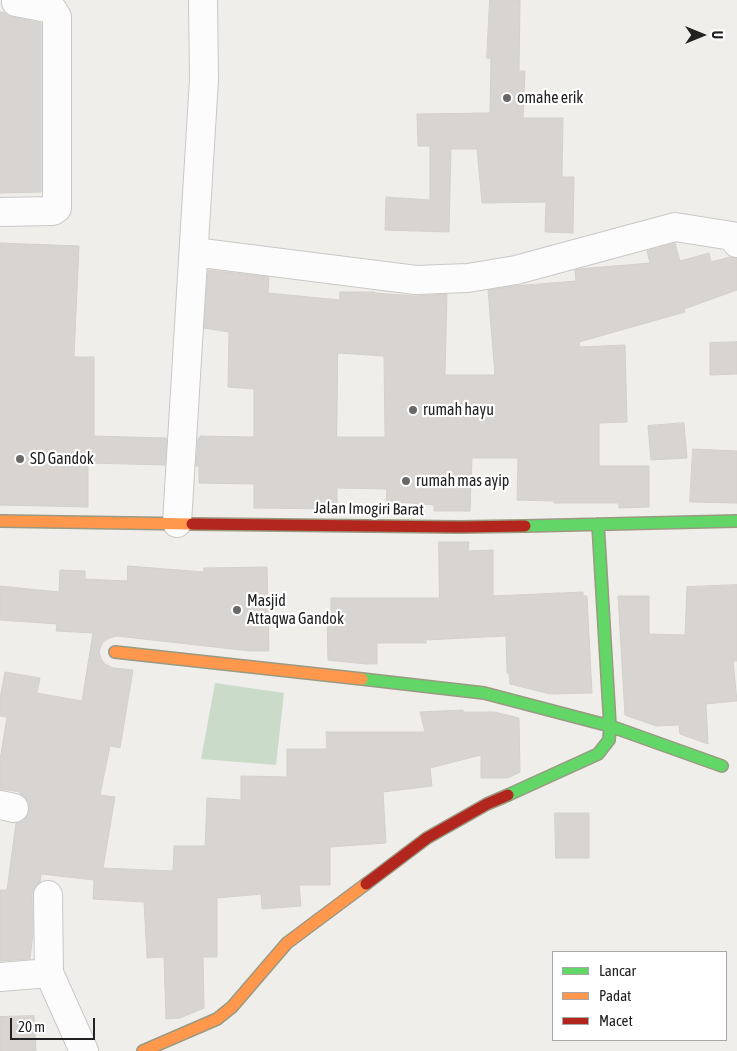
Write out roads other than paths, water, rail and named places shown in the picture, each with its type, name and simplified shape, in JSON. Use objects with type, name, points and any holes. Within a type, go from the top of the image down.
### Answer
[{"type":"street","points":[[177,523],[204,79],[203,0]]},
{"type":"street","points":[[0,212],[53,210],[57,208],[57,17],[52,9],[11,1]]},
{"type":"street","points":[[194,252],[416,280],[468,278],[516,270],[675,227],[732,236],[737,244]]},
{"type":"street","name":"Jalan Imogiri Barat","points":[[0,521],[459,527],[737,521]]},
{"type":"street","points":[[143,1051],[218,1019],[232,1007],[287,943],[427,838],[487,804],[598,754],[609,740],[610,726],[598,524]]},
{"type":"street","points":[[115,652],[476,692],[610,726],[722,766]]},
{"type":"street","points":[[48,895],[48,972],[84,1051]]},
{"type":"street","points":[[0,977],[48,972]]},
{"type":"place","name":"omahe erik","points":[[507,98]]},
{"type":"place","name":"rumah hayu","points":[[413,410]]},
{"type":"place","name":"SD Gandok","points":[[20,459]]},
{"type":"place","name":"rumah mas ayip","points":[[406,481]]},
{"type":"place","name":"Masjid Attaqwa Gandok","points":[[237,610]]}]
